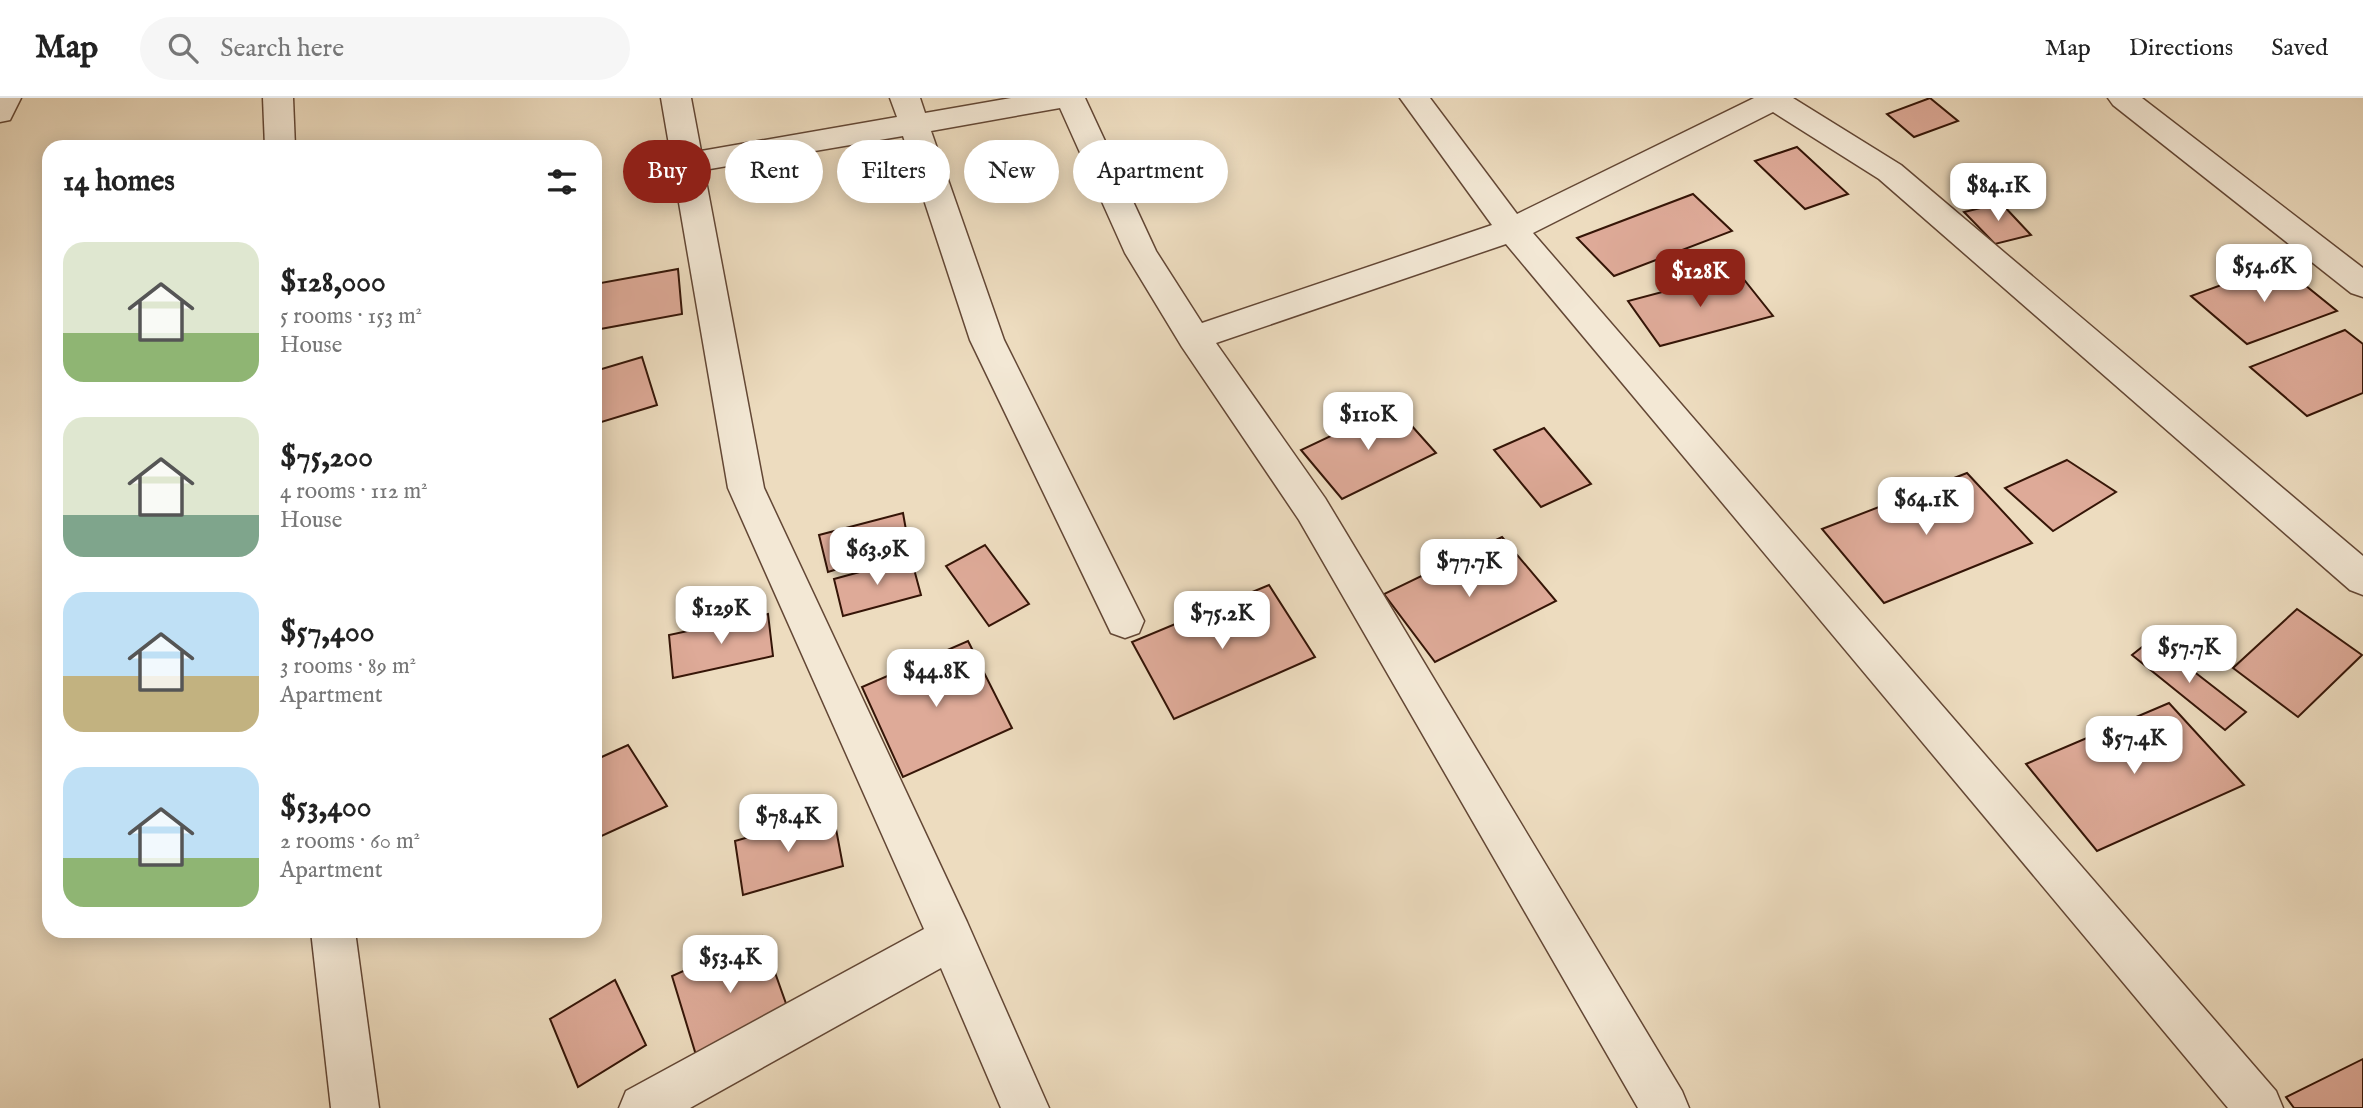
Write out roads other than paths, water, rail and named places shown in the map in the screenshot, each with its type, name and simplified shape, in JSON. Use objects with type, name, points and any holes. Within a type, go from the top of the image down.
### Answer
[{"type":"street","points":[[0,113],[6,98]]},
{"type":"street","points":[[278,98],[280,140]]},
{"type":"street","points":[[676,98],[684,140]]},
{"type":"street","points":[[711,158],[910,111],[1068,98],[1141,253],[1194,338],[1312,509],[1665,1108]]},
{"type":"street","points":[[1415,98],[1512,230],[2259,1108]]},
{"type":"street","points":[[2123,98],[2363,285]]},
{"type":"street","points":[[1194,338],[1512,230],[1774,99],[1890,172],[2363,579]]},
{"type":"street","points":[[910,111],[988,340],[1125,621]]},
{"type":"street","points":[[696,203],[746,488],[951,938],[1025,1108]]},
{"type":"street","points":[[335,938],[355,1108]]},
{"type":"street","points":[[643,1108],[951,938]]}]
